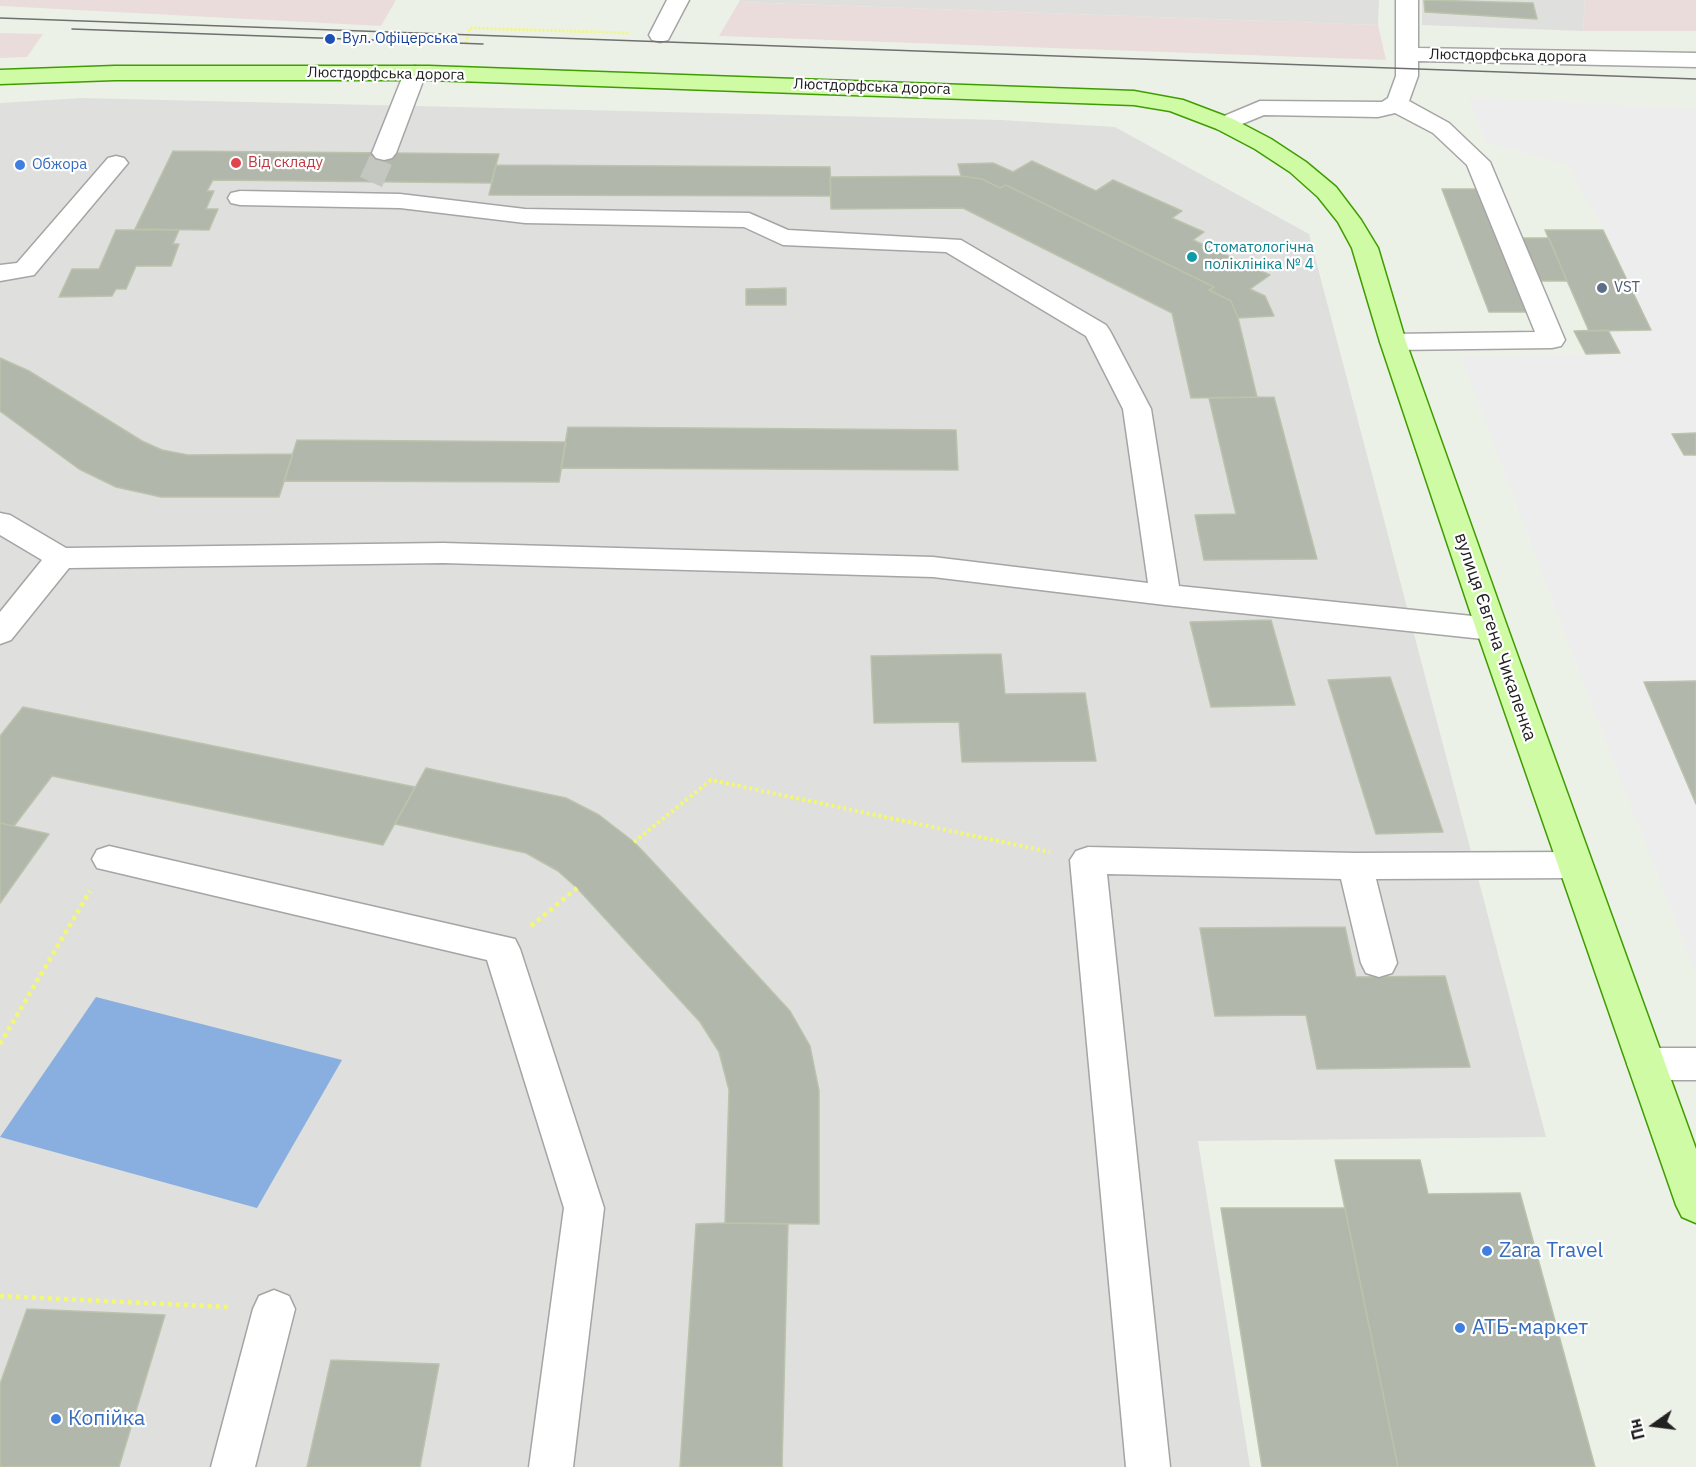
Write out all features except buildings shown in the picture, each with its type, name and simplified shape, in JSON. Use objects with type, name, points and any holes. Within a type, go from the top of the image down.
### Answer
[{"type":"main road","name":"Люстдорфська дорога","points":[[0,77],[115,73],[415,73],[1134,98],[1175,105],[1225,123]]},
{"type":"main road","name":"вулиця Євгена Чикаленка","points":[[1225,123],[1298,167],[1326,192],[1349,220],[1365,248],[1393,342],[1491,629],[1696,1205]]},
{"type":"street","points":[[660,35],[678,0]]},
{"type":"street","points":[[1407,0],[1408,54]]},
{"type":"street","name":"Люстдорфська дорога","points":[[1395,103],[1407,76],[1408,54],[1696,60]]},
{"type":"street","points":[[384,153],[415,73]]},
{"type":"street","points":[[1225,123],[1260,108],[1378,110],[1395,103],[1441,128],[1478,162],[1552,340],[1393,342]]},
{"type":"street","points":[[0,273],[25,270],[116,163]]},
{"type":"street","points":[[240,198],[367,191],[484,213],[525,216],[749,220],[783,237],[952,244],[1097,331],[1137,409],[1165,595]]},
{"type":"street","points":[[0,522],[60,558],[443,553],[933,567],[1165,595],[1491,629]]},
{"type":"street","points":[[0,633],[60,558]]},
{"type":"street","points":[[109,859],[502,949],[584,1208],[551,1467]]},
{"type":"street","points":[[1148,1467],[1088,860],[1355,866],[1575,865]]},
{"type":"street","points":[[1355,866],[1379,963]]},
{"type":"street","points":[[1646,1064],[1696,1064]]},
{"type":"street","points":[[233,1467],[274,1309]]},
{"type":"path","points":[[465,52],[470,28],[660,35]]},
{"type":"path","points":[[634,842],[711,780],[1088,860]]},
{"type":"path","points":[[0,1044],[109,859]]},
{"type":"path","points":[[502,949],[577,888]]},
{"type":"path","points":[[0,1296],[274,1309]]},
{"type":"shaded area","points":[[0,0],[396,0],[381,26],[0,6]]},
{"type":"shaded area","points":[[740,0],[1379,0],[1378,25],[739,2]]},
{"type":"shaded area","points":[[1422,0],[1585,0],[1583,31],[1422,25]]},
{"type":"shaded area","points":[[1585,0],[1696,0],[1696,31],[1583,31]]},
{"type":"shaded area","points":[[739,2],[1378,25],[1386,60],[719,36]]},
{"type":"shaded area","points":[[0,33],[43,34],[27,57],[0,58]]},
{"type":"shaded area","points":[[1468,97],[1696,109],[1696,433],[1673,434],[1684,455],[1696,455],[1696,974],[1575,661],[1461,356],[1620,353],[1608,330],[1651,330],[1604,230],[1567,165],[1486,142]]},
{"type":"shaded area","points":[[82,98],[1001,120],[1115,127],[1309,234],[1546,1137],[1198,1141],[1250,1467],[0,1467],[0,103]]},
{"type":"shaded area","points":[[96,997],[342,1060],[257,1208],[0,1137]]},
{"type":"tunnel","points":[[371,182],[384,153]]},
{"type":"tram line","points":[[0,18],[1696,79]]},
{"type":"tram line","points":[[72,29],[483,44]]},
{"type":"place","name":"Вул. Офіцерська","points":[[330,39]]},
{"type":"place","name":"Від складу","points":[[236,163]]},
{"type":"place","name":"Обжора","points":[[20,165]]},
{"type":"place","name":"Стоматологічна поліклініка № 4","points":[[1192,257]]},
{"type":"place","name":"VST","points":[[1602,288]]},
{"type":"place","name":"Zara Travel","points":[[1487,1251]]},
{"type":"place","name":"АТБ-маркет","points":[[1460,1328]]},
{"type":"place","name":"Копійка","points":[[56,1419]]}]
